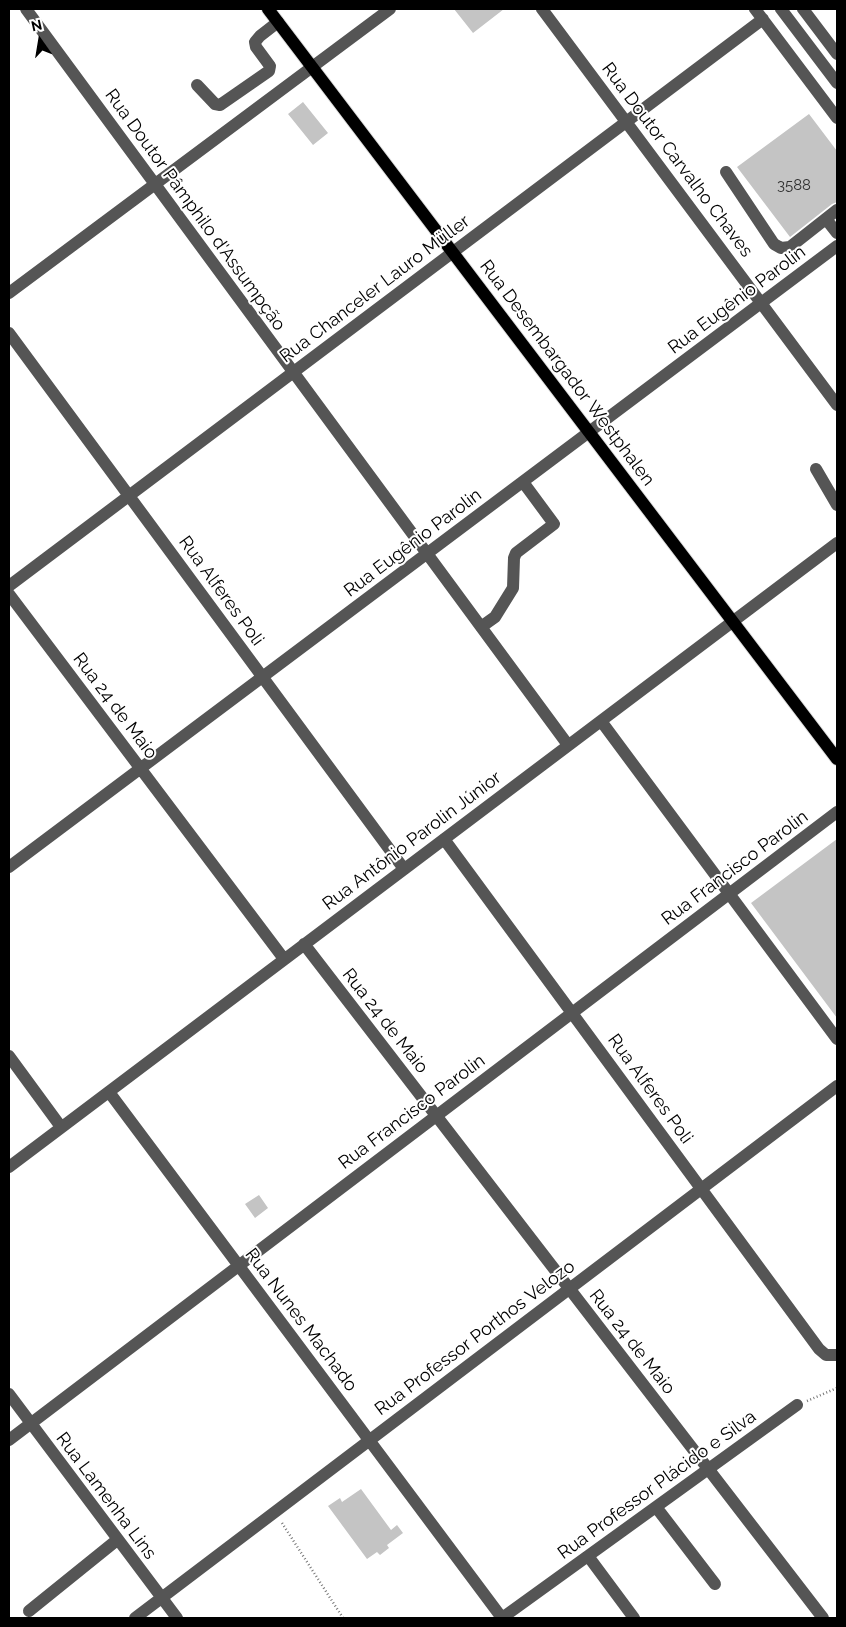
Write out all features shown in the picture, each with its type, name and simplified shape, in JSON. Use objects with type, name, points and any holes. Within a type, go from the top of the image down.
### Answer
[{"type":"main road","name":"Rua Desembargador Westphalen","points":[[268,9],[837,759]]},
{"type":"street","name":"Rua Doutor Pâmphilo d'Assumpção","points":[[26,9],[568,745]]},
{"type":"street","points":[[9,292],[390,9]]},
{"type":"street","name":"Rua Doutor Carvalho Chaves","points":[[542,9],[837,405]]},
{"type":"street","points":[[754,9],[837,118]]},
{"type":"street","points":[[782,9],[837,83]]},
{"type":"street","points":[[803,9],[837,54]]},
{"type":"street","name":"Rua Chanceler Lauro Müller","points":[[9,586],[762,19]]},
{"type":"street","points":[[197,85],[215,104],[220,105],[269,71],[270,66],[256,47],[255,42],[278,22]]},
{"type":"street","points":[[726,172],[774,244],[781,248],[790,247],[837,210]]},
{"type":"street","points":[[826,219],[837,233]]},
{"type":"street","name":"Rua Eugênio Parolin","points":[[9,867],[837,246]]},
{"type":"street","name":"Rua Alferes Poli","points":[[9,333],[404,869]]},
{"type":"street","points":[[816,469],[837,505]]},
{"type":"street","points":[[481,627],[495,617],[502,609],[513,588],[514,558],[516,553],[521,547],[554,524],[523,482]]},
{"type":"street","name":"Rua Antônio Parolin Júnior","points":[[9,1167],[837,543]]},
{"type":"street","name":"Rua 24 de Maio","points":[[9,594],[284,960]]},
{"type":"street","points":[[601,720],[837,1040]]},
{"type":"street","name":"Rua Francisco Parolin","points":[[9,1440],[837,812]]},
{"type":"street","name":"Rua Alferes Poli","points":[[444,839],[819,1349],[826,1355],[834,1356]]},
{"type":"street","name":"Rua 24 de Maio","points":[[304,944],[823,1618]]},
{"type":"street","points":[[9,1056],[62,1127]]},
{"type":"street","name":"Rua Professor Porthos Velozo","points":[[135,1618],[837,1086]]},
{"type":"street","name":"Rua Nunes Machado","points":[[109,1092],[502,1618]]},
{"type":"street","name":"Rua Lamenha Lins","points":[[9,1394],[177,1618]]},
{"type":"street","name":"Rua Professor Plácido e Silva","points":[[502,1618],[797,1405]]},
{"type":"street","points":[[656,1507],[715,1584]]},
{"type":"street","points":[[28,1611],[117,1540]]},
{"type":"street","points":[[588,1556],[634,1618]]},
{"type":"path","points":[[797,1405],[837,1388]]},
{"type":"path","points":[[275,1512],[343,1618]]},
{"type":"building","points":[[454,9],[504,9],[473,33]]},
{"type":"building","points":[[303,102],[328,133],[313,145],[288,114]]},
{"type":"building","points":[[809,114],[837,151],[837,202],[790,237],[737,167]]},
{"type":"building","points":[[837,839],[837,1018],[751,903]]},
{"type":"building","points":[[259,1195],[268,1208],[255,1218],[245,1204]]},
{"type":"building","points":[[361,1489],[391,1530],[397,1525],[403,1533],[387,1545],[389,1548],[380,1555],[377,1552],[367,1559],[328,1506],[340,1498],[342,1502]]}]
